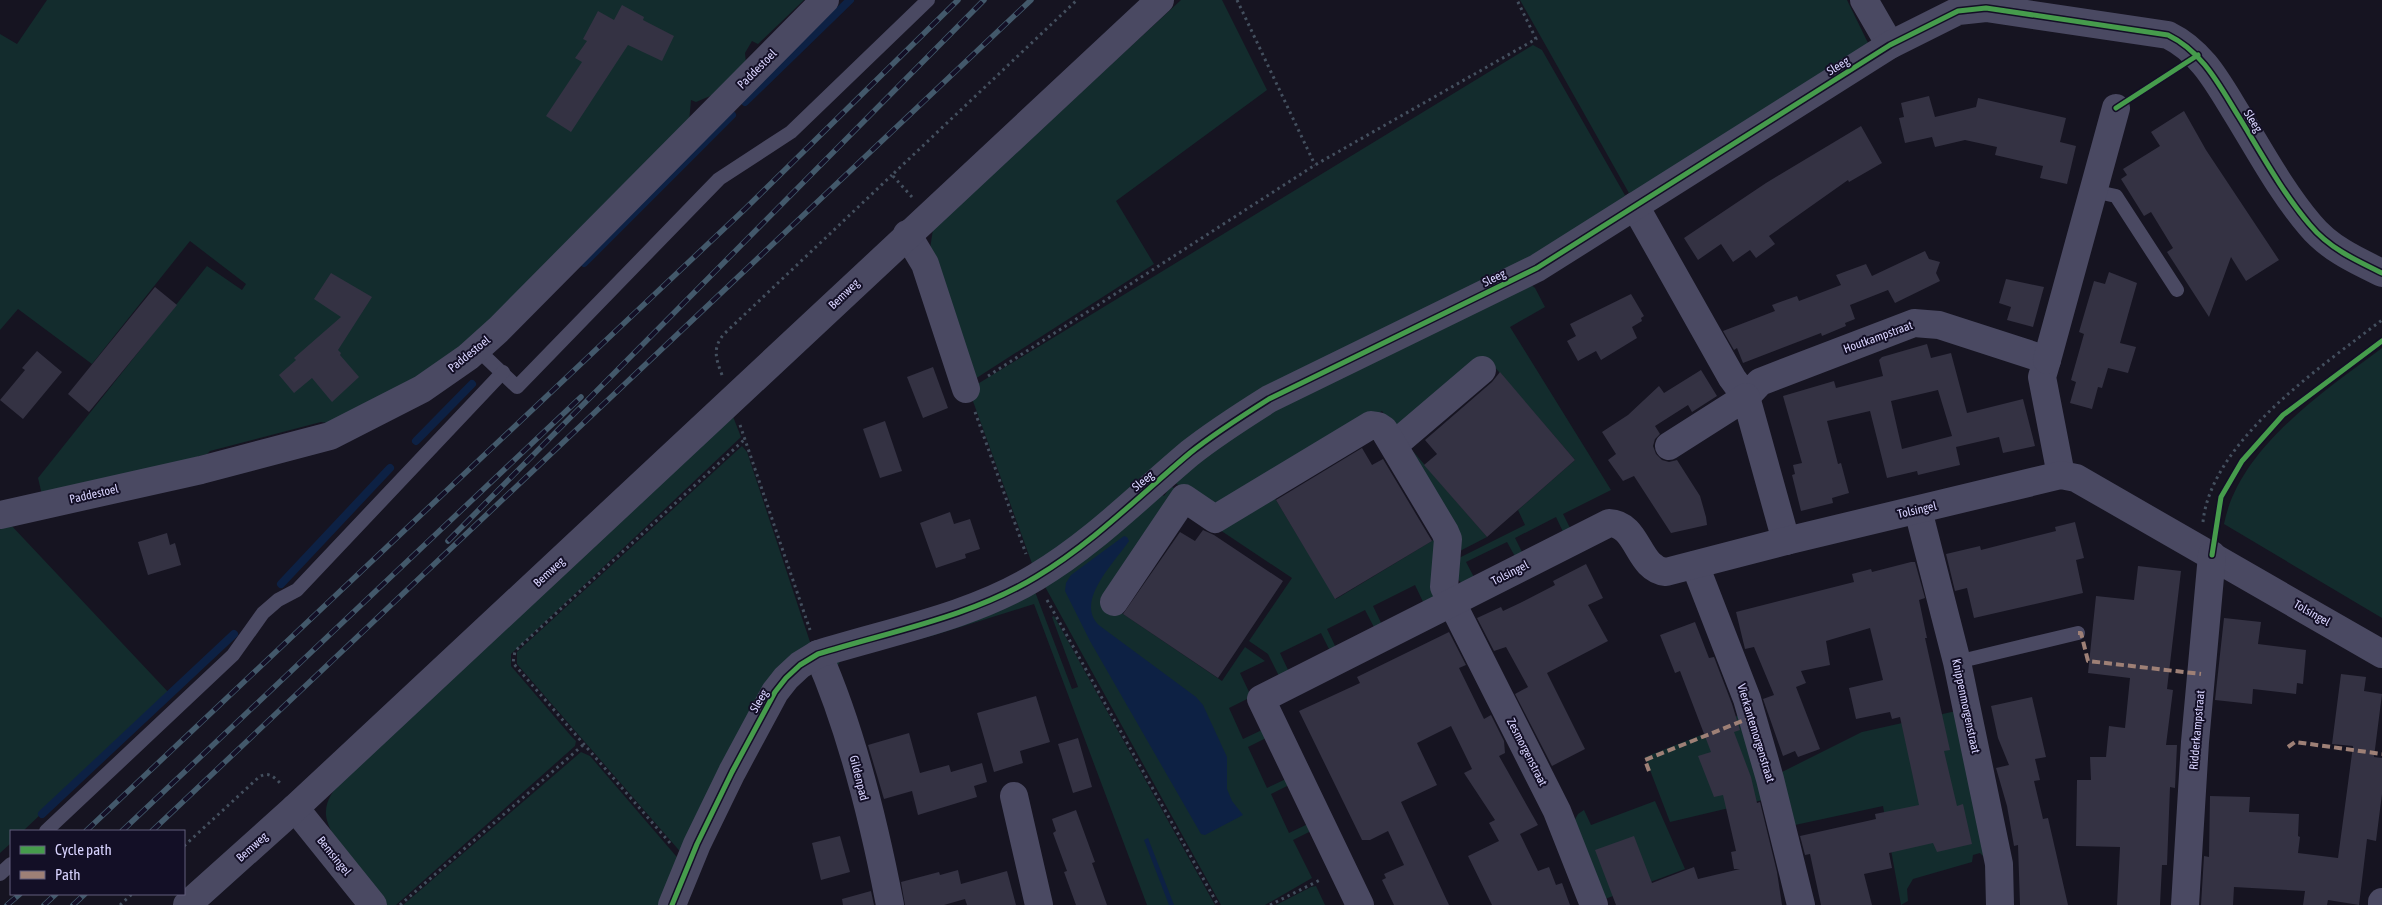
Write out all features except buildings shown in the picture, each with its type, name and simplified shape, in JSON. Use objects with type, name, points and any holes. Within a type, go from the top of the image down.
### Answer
[{"type":"street","name":"Paddestoel","points":[[0,515],[201,470],[330,436],[422,389],[478,349],[825,0]]},
{"type":"street","name":"Bemweg","points":[[187,905],[289,797],[732,401],[907,234],[1160,0]]},
{"type":"street","points":[[1864,0],[1890,45]]},
{"type":"street","name":"Sleeg","points":[[672,905],[688,864],[732,772],[775,692],[800,665],[818,654],[964,611],[1005,594],[1035,578],[1084,543],[1191,452],[1228,425],[1269,399],[1537,268],[1890,45],[1958,12],[1986,8],[2168,35],[2183,42],[2198,55],[2280,183],[2310,225],[2324,239],[2345,255],[2382,273]]},
{"type":"street","points":[[2061,475],[2042,377],[2116,108]]},
{"type":"street","points":[[1635,206],[1732,378],[1746,397],[1786,541]]},
{"type":"street","points":[[907,234],[926,264],[966,390]]},
{"type":"street","name":"Houtkampstraat","points":[[1669,446],[1746,397],[1760,382],[1914,323],[1939,324],[2047,360]]},
{"type":"street","points":[[1394,445],[1482,370]]},
{"type":"street","points":[[1114,602],[1184,498],[1215,519],[1372,425],[1384,430],[1446,532],[1448,539],[1444,580],[1451,603]]},
{"type":"street","name":"Tolsingel","points":[[1360,905],[1261,699],[1609,523],[1618,523],[1625,528],[1650,565],[1657,571],[1666,572],[2061,475],[2076,478],[2206,551],[2382,654]]},
{"type":"street","name":"Knippenmorgenstraat","points":[[1918,510],[1956,662],[1999,864],[2000,905]]},
{"type":"street","name":"Ridderkampstraat","points":[[2185,905],[2206,551]]},
{"type":"street","name":"Vierkantemorgenstraat","points":[[1695,565],[1747,699],[1770,779],[1801,905]]},
{"type":"street","name":"Zesmorgenstraat","points":[[1451,603],[1557,811],[1594,905]]},
{"type":"street","name":"Gildenpad","points":[[818,654],[833,687],[850,741],[890,905]]},
{"type":"street","points":[[1014,796],[1039,905]]},
{"type":"street","name":"Bemsingel","points":[[289,797],[373,905]]},
{"type":"lane","points":[[478,349],[517,387],[719,178],[791,132],[928,0]]},
{"type":"lane","points":[[2093,191],[2116,196],[2177,290]]},
{"type":"lane","points":[[47,830],[233,655],[262,613],[278,600],[297,590],[503,372]]},
{"type":"lane","points":[[1956,662],[2078,633]]},
{"type":"lane","points":[[0,874],[10,865]]},
{"type":"path","points":[[818,654],[717,360],[715,352],[718,340],[1076,0]]},
{"type":"path","points":[[1237,0],[1315,166]]},
{"type":"path","points":[[1218,905],[1035,578],[966,390],[1315,166],[1536,39],[1517,0]]},
{"type":"path","points":[[892,176],[928,215]]},
{"type":"path","points":[[2206,551],[2208,494],[2223,465],[2277,404],[2382,320]]},
{"type":"path","points":[[688,864],[513,663],[515,651],[745,439]]},
{"type":"path","points":[[400,905],[584,745]]},
{"type":"path","points":[[185,845],[259,777],[266,774],[272,776],[289,797]]},
{"type":"path","points":[[1270,905],[1343,869]]},
{"type":"path","points":[[120,905],[131,895]]},
{"type":"green space","points":[[47,0],[804,0],[758,44],[752,41],[745,53],[746,63],[715,94],[696,102],[691,100],[689,122],[506,313],[434,370],[334,424],[321,422],[210,451],[207,454],[47,501],[43,499],[38,478],[207,266],[242,290],[246,284],[190,241],[92,364],[18,309],[0,330],[0,34],[17,44]]},
{"type":"green space","points":[[1181,0],[1222,0],[1267,90],[1116,201],[1154,264],[975,379],[930,249],[933,229]]},
{"type":"green space","points":[[1520,0],[1847,0],[1869,45],[1634,202]]},
{"type":"green space","points":[[1533,45],[1542,50],[1630,204],[1418,316],[1034,569],[970,393],[971,388]]},
{"type":"green space","points":[[1530,284],[1535,288],[1545,307],[1510,327],[1611,490],[1563,514],[1572,532],[1565,536],[1556,517],[1515,538],[1524,556],[1517,560],[1507,542],[1466,562],[1476,581],[1462,583],[1457,579],[1455,560],[1525,525],[1518,510],[1575,460],[1486,357],[1402,429],[1393,428],[1382,411],[1219,508],[1211,507],[1171,480],[1244,424]]},
{"type":"green space","points":[[2382,348],[2382,618],[2224,524],[2233,496],[2247,471],[2265,447],[2286,424],[2310,403]]},
{"type":"green space","points":[[732,414],[741,437],[511,654],[511,666],[576,741],[575,746],[396,905],[387,905],[340,846],[327,821],[326,807],[330,796],[339,783]]},
{"type":"green space","points":[[1372,436],[1378,437],[1439,539],[1434,601],[1425,606],[1415,585],[1373,606],[1383,627],[1376,631],[1365,610],[1327,629],[1337,650],[1331,653],[1321,633],[1280,653],[1290,674],[1280,678],[1268,654],[1249,641],[1292,578],[1217,528],[1273,495],[1336,599],[1435,539]]},
{"type":"green space","points":[[742,446],[747,452],[812,648],[684,856],[517,664],[517,652]]},
{"type":"green space","points":[[1411,449],[1487,537],[1456,553]]},
{"type":"green space","points":[[1171,486],[1178,491],[1104,601],[1222,681],[1245,647],[1265,661],[1240,673],[1250,694],[1249,698],[1229,708],[1243,739],[1264,729],[1268,737],[1248,747],[1267,788],[1288,778],[1291,784],[1271,794],[1289,833],[1310,823],[1313,830],[1293,840],[1312,878],[1265,905],[1221,905],[1043,583],[1158,492],[1164,496]]},
{"type":"green space","points":[[9,523],[169,693],[24,830],[10,830],[10,844],[0,853],[0,524]]},
{"type":"green space","points":[[1034,589],[1072,689],[1078,687],[1052,617],[1054,616],[1215,905],[1147,905],[1034,604],[935,635],[841,660],[834,672],[834,660]]},
{"type":"green space","points":[[1956,711],[1984,857],[1980,853],[1973,855],[1972,862],[1913,879],[1907,889],[1908,901],[1901,905],[1883,806],[1795,825],[1780,773],[1862,732]]},
{"type":"green space","points":[[1740,715],[1767,799],[1670,822],[1645,757],[1706,733],[1705,728]]},
{"type":"green space","points":[[581,752],[590,756],[682,863],[666,905],[403,905]]},
{"type":"green space","points":[[1655,801],[1685,869],[1605,899],[1574,821],[1578,814],[1584,810],[1591,825]]},
{"type":"green space","points":[[1316,886],[1325,905],[1276,905],[1311,887]]},
{"type":"water","points":[[1124,536],[1129,541],[1106,571],[1093,595],[1091,606],[1093,617],[1100,626],[1196,697],[1203,705],[1227,757],[1227,789],[1232,801],[1243,815],[1205,835],[1201,834],[1090,641],[1065,591],[1066,583],[1071,575]]},
{"type":"water","points":[[1148,838],[1174,905],[1169,905],[1144,840]]},
{"type":"waterway","points":[[745,102],[850,0]]},
{"type":"waterway","points":[[584,263],[732,115]]},
{"type":"waterway","points":[[416,441],[472,384]]},
{"type":"waterway","points":[[281,584],[390,468]]},
{"type":"waterway","points":[[42,814],[234,634]]},
{"type":"railway","points":[[87,830],[745,209],[958,0]]},
{"type":"railway","points":[[448,541],[984,0]]},
{"type":"railway","points":[[153,830],[1031,0]]},
{"type":"railway","points":[[123,830],[581,397]]},
{"type":"railway","points":[[7,905],[19,895]]},
{"type":"railway","points":[[44,905],[55,895]]},
{"type":"railway","points":[[73,905],[84,895]]},
{"type":"marked path","points":[[2078,633],[2081,633],[2088,661],[2201,674]]},
{"type":"marked path","points":[[1649,771],[1645,760],[1752,717]]},
{"type":"marked path","points":[[2288,747],[2295,742],[2382,754]]},
{"type":"cycle path","points":[[672,905],[697,844],[732,772],[775,692],[800,665],[818,654],[958,613],[1011,591],[1036,577],[1097,534],[1199,446],[1269,399],[1537,268],[1890,45],[1958,11],[1986,8],[2168,35],[2180,42],[2191,50],[2209,70],[2281,186],[2310,225],[2334,247],[2382,273]]},
{"type":"cycle path","points":[[2116,108],[2198,55]]},
{"type":"cycle path","points":[[2212,555],[2221,497],[2242,461],[2283,415],[2382,341]]}]
